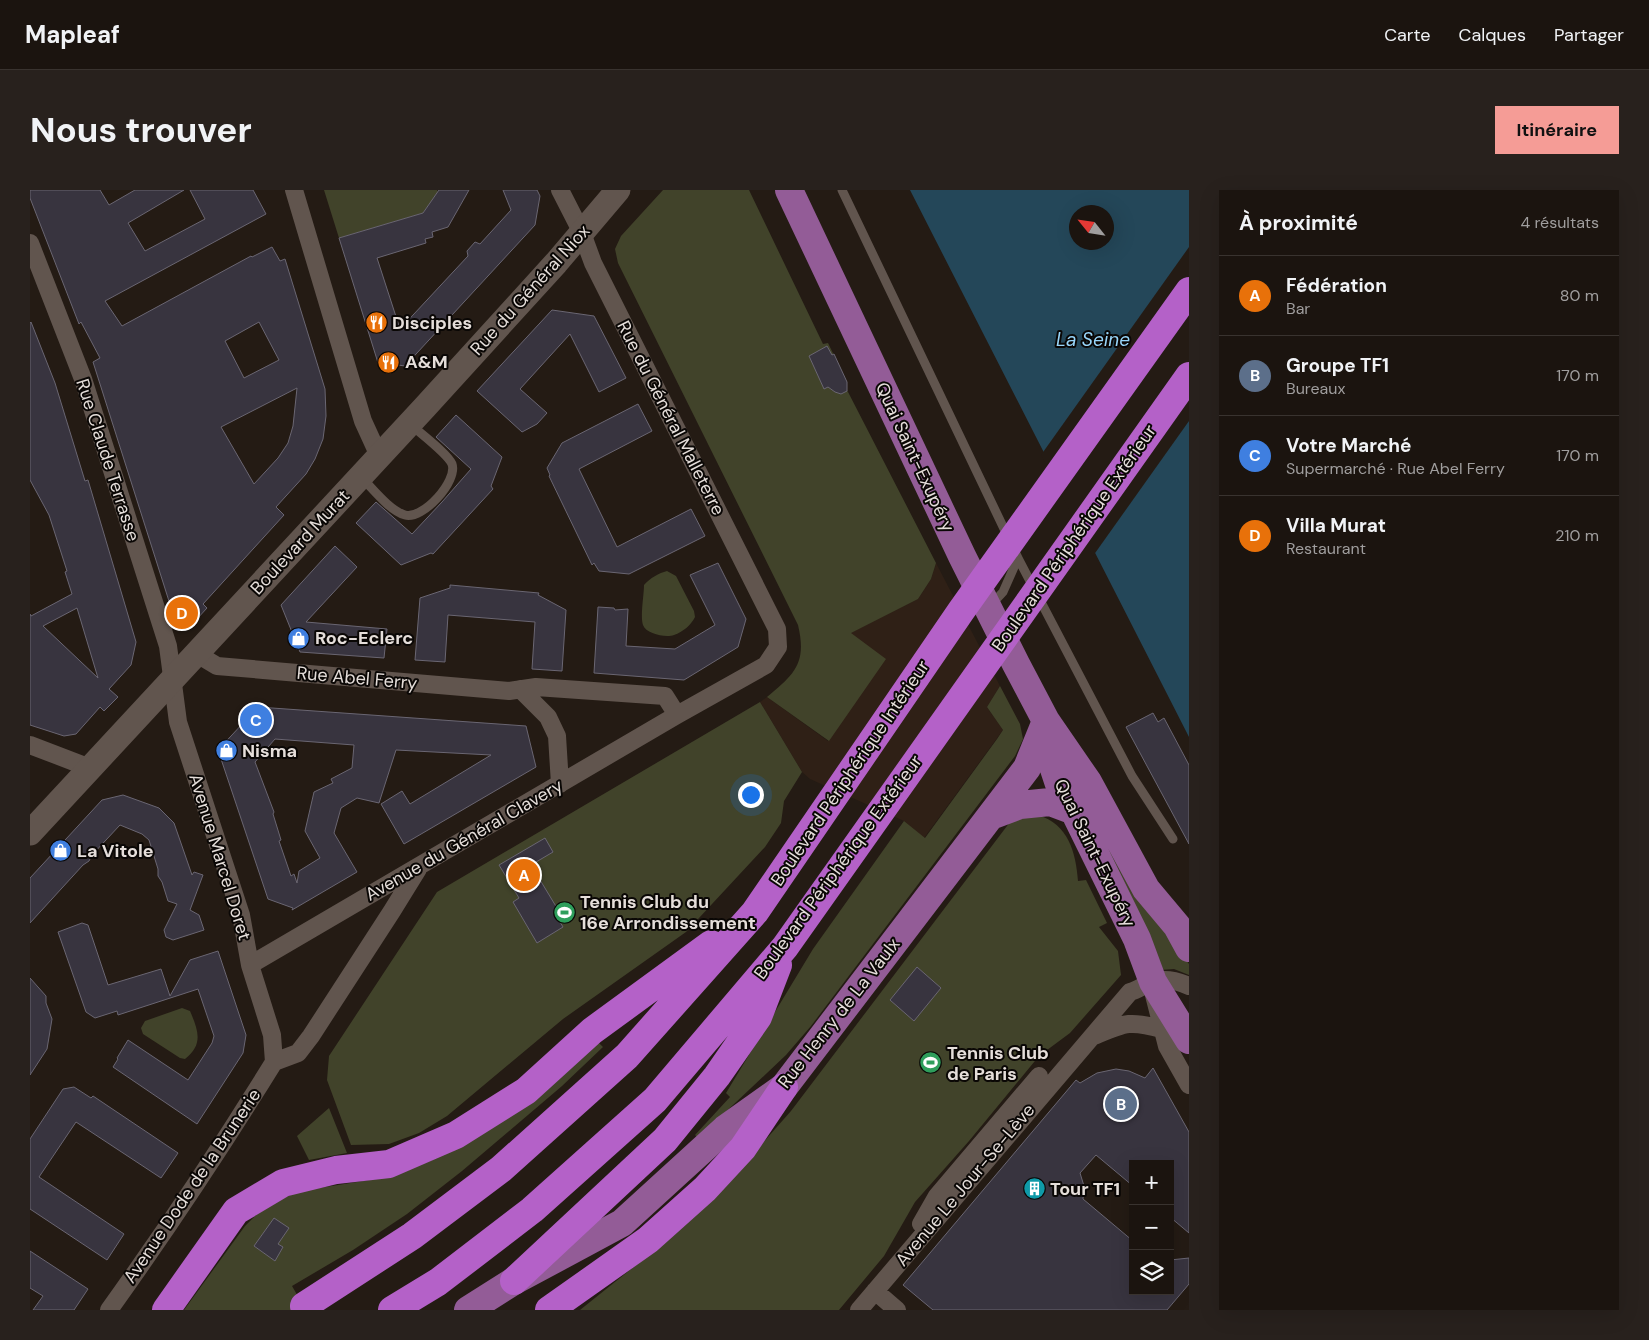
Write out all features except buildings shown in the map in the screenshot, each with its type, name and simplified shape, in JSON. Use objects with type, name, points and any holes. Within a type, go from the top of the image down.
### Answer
[{"type":"highway","name":"Boulevard Périphérique Intérieur","points":[[304,1306],[412,1236],[501,1169],[627,1056],[755,912],[961,611],[1189,290]]},
{"type":"highway","name":"Boulevard Périphérique Extérieur","points":[[392,1310],[438,1282],[532,1210],[655,1100],[784,947],[1189,376]]},
{"type":"highway","points":[[166,1310],[236,1211],[283,1183],[336,1170],[389,1164],[456,1136],[526,1092],[592,1031],[755,912]]},
{"type":"highway","points":[[514,1281],[664,1140],[717,1076],[758,1017],[784,947]]},
{"type":"highway","points":[[549,1310],[648,1240],[705,1188],[743,1148],[784,1087]]},
{"type":"main road","name":"Rue du Général Niox","points":[[379,456],[432,400],[582,233],[618,190]]},
{"type":"main road","name":"Quai Saint-Exupéry","points":[[789,190],[988,608],[1046,721],[1082,771],[1146,889],[1183,937]]},
{"type":"main road","name":"Boulevard Murat","points":[[30,832],[379,456]]},
{"type":"main road","name":"Quai Saint-Exupéry","points":[[1046,721],[1050,757],[1059,784],[1137,939],[1153,982],[1189,1040]]},
{"type":"main road","name":"Rue Henry de La Vaulx","points":[[468,1310],[514,1281],[622,1223],[725,1129],[784,1087],[1027,768],[1046,721]]},
{"type":"main road","points":[[991,816],[1020,805],[1050,802],[1074,812]]},
{"type":"street","points":[[294,190],[363,421],[379,456]]},
{"type":"street","name":"Rue du Général Malleterre","points":[[560,190],[582,233],[593,263],[777,629],[778,647]]},
{"type":"street","name":"Rue Claude Terrasse","points":[[30,243],[83,379],[168,646],[172,681]]},
{"type":"street","name":"Avenue du Général Clavery","points":[[250,965],[677,715],[766,665],[778,647]]},
{"type":"street","name":"Rue Abel Ferry","points":[[197,654],[217,666],[509,691],[536,688],[665,696],[677,715]]},
{"type":"street","name":"Avenue Marcel Doret","points":[[172,681],[178,722],[241,915],[250,965],[272,1035],[274,1062]]},
{"type":"street","points":[[520,690],[548,717],[557,736],[560,784]]},
{"type":"street","points":[[30,745],[90,768]]},
{"type":"street","points":[[274,1062],[298,1053],[311,1036],[419,866]]},
{"type":"street","points":[[1189,986],[1180,982],[1153,982],[1155,1004],[1167,1046],[1189,1085]]},
{"type":"street","name":"Avenue Le Jour-Se-Lève","points":[[859,1310],[1130,992],[1153,982]]},
{"type":"street","name":"Avenue Le Jour-Se-Lève","points":[[1091,1037],[1123,1024],[1133,1023],[1162,1029]]},
{"type":"street","name":"Avenue Dode de la Brunerie","points":[[109,1310],[142,1265],[274,1062]]},
{"type":"street","points":[[896,1267],[937,1196],[1039,1076]]},
{"type":"street","points":[[875,1291],[897,1310]]},
{"type":"lane","points":[[842,190],[1018,558],[1132,776],[1174,839]]},
{"type":"lane","points":[[361,476],[393,508],[406,516],[415,515],[430,505],[449,485],[453,472],[452,463],[409,423]]},
{"type":"lane","points":[[988,608],[1003,592],[1018,558]]},
{"type":"shaded area","points":[[936,563],[1000,686],[987,707],[1003,730],[924,838],[904,821],[810,779],[802,772],[760,702],[767,697],[828,741],[850,633],[918,599],[931,579]]},
{"type":"green space","points":[[324,190],[437,190],[438,192],[423,213],[339,238]]},
{"type":"green space","points":[[663,190],[749,190],[823,344],[828,343],[847,382],[847,390],[936,563],[931,579],[918,599],[851,633],[886,659],[829,741],[767,697],[791,674],[800,658],[801,649],[798,625],[618,263],[615,249],[621,236]]},
{"type":"green space","points":[[667,571],[676,576],[694,611],[695,617],[684,630],[674,635],[666,636],[648,631],[643,625],[642,616],[644,585],[655,576]]},
{"type":"green space","points":[[1000,686],[1020,724],[1023,739],[1015,756],[811,1026],[786,1055],[698,1138],[695,1135],[730,1097],[726,1093],[813,949],[904,821],[925,838],[997,739],[1003,730],[987,707]]},
{"type":"green space","name":"Tennis Club du 16e Arrondissement","points":[[760,702],[802,772],[784,801],[781,823],[765,847],[686,932],[563,1019],[447,1116],[419,1133],[389,1144],[351,1145],[327,1080],[329,1056],[437,892]]},
{"type":"green space","points":[[1072,785],[1189,964],[1189,975],[1174,969],[1160,970]]},
{"type":"green space","name":"Tennis Club de Paris","points":[[1038,815],[1057,825],[1068,840],[1075,860],[1078,881],[1086,880],[1107,923],[1099,927],[1118,951],[1121,975],[1070,1033],[1039,1056],[969,1141],[915,1202],[884,1256],[839,1310],[580,1310],[671,1237],[744,1164],[791,1111],[1010,822],[1020,816]]},
{"type":"green space","points":[[182,1008],[190,1011],[198,1036],[195,1048],[185,1059],[180,1058],[143,1034],[141,1028],[145,1021]]},
{"type":"green space","points":[[598,1042],[603,1047],[562,1086],[462,1171],[407,1214],[353,1250],[292,1286],[306,1310],[184,1310],[245,1226],[257,1214],[274,1202],[300,1191],[382,1178],[430,1161],[486,1131]]},
{"type":"green space","points":[[329,1108],[347,1153],[309,1160],[297,1136]]},
{"type":"water","name":"La Seine","points":[[910,190],[1189,190],[1189,737]]},
{"type":"pier","points":[[1189,247],[1189,421],[1093,556],[1041,455]]},
{"type":"place","name":"Disciples","points":[[376,323]]},
{"type":"place","name":"A&M","points":[[389,362]]},
{"type":"place","name":"Villa Murat","points":[[182,613]]},
{"type":"place","name":"Roc-Eclerc","points":[[299,638]]},
{"type":"place","name":"Votre Marché","points":[[256,720]]},
{"type":"place","name":"Nisma","points":[[226,751]]},
{"type":"place","name":"La Vitole","points":[[61,851]]},
{"type":"place","name":"Fédération","points":[[524,875]]},
{"type":"place","name":"Tennis Club du 16e Arrondissement","points":[[564,912]]},
{"type":"place","name":"Tennis Club de Paris","points":[[931,1063]]},
{"type":"place","name":"Groupe TF1","points":[[1121,1104]]},
{"type":"place","name":"Tour TF1","points":[[1034,1189]]}]
